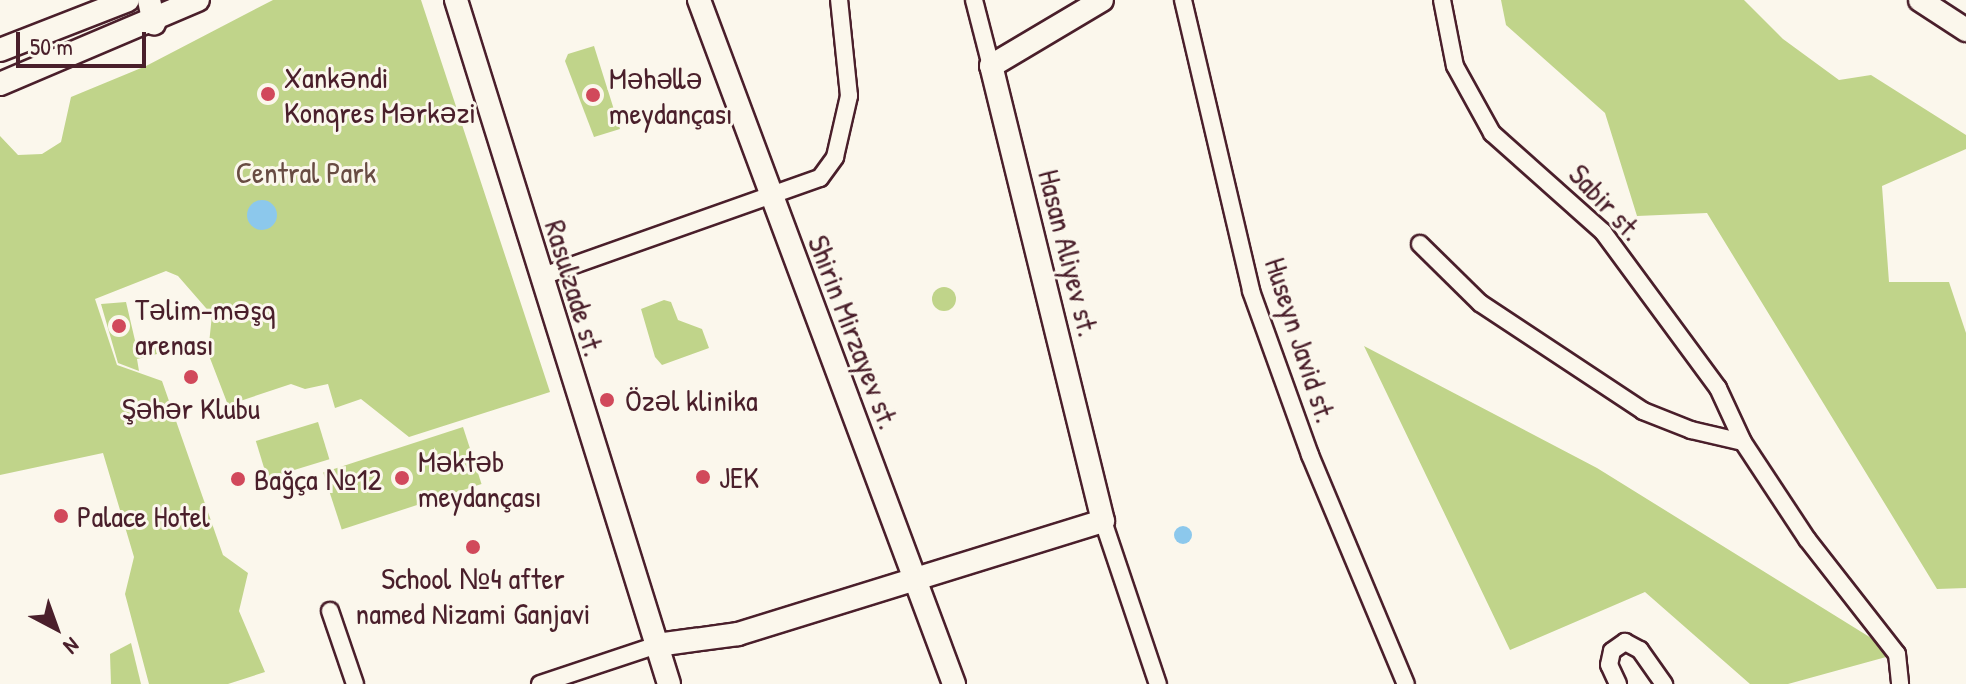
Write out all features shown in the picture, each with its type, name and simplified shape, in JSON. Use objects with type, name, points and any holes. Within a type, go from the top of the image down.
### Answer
[{"type":"street","points":[[0,50],[128,0]]},
{"type":"street","points":[[149,0],[154,23]]},
{"type":"street","points":[[0,84],[154,23],[198,0]]},
{"type":"street","name":"Rasulzade st.","points":[[456,0],[669,684]]},
{"type":"street","name":"Shirin Mirzayev st.","points":[[699,0],[954,684]]},
{"type":"street","points":[[540,277],[771,198],[820,178],[835,157],[849,96],[839,0]]},
{"type":"street","name":"Hasan Aliyev st.","points":[[974,0],[1103,521],[1158,684]]},
{"type":"street","points":[[991,66],[1102,0]]},
{"type":"street","name":"Huseyn Javid st.","points":[[1183,0],[1251,291],[1310,455],[1406,684]]},
{"type":"street","name":"Sabir st.","points":[[1442,0],[1455,66],[1492,133],[1603,232],[1718,388],[1743,442],[1807,539],[1897,654],[1900,684]]},
{"type":"street","points":[[1920,0],[1966,30]]},
{"type":"street","points":[[1420,244],[1480,303],[1643,411],[1691,430],[1743,442]]},
{"type":"street","points":[[540,684],[657,645],[738,634],[1103,521]]},
{"type":"street","points":[[330,611],[355,684]]},
{"type":"street","points":[[1618,684],[1609,665],[1612,651],[1625,642],[1640,650],[1664,684]]},
{"type":"green space","name":"Central Park","points":[[273,0],[421,0],[550,392],[409,437],[361,399],[335,408],[328,384],[305,389],[291,384],[228,405],[208,353],[212,315],[178,276],[166,271],[95,299],[117,365],[162,381],[223,555],[248,573],[239,611],[265,672],[228,684],[149,684],[125,594],[134,557],[103,453],[0,475],[0,136],[18,155],[42,154],[61,142],[71,97],[146,66]]},
{"type":"green space","points":[[1501,0],[1744,0],[1783,39],[1839,80],[1871,75],[1966,135],[1966,149],[1882,186],[1889,282],[1949,282],[1966,333],[1966,588],[1937,589],[1707,213],[1637,216],[1605,113],[1506,25]]},
{"type":"green space","name":"Məhəllə meydançası","points":[[594,46],[620,129],[594,137],[565,61],[568,54]]},
{"type":"green space","points":[[944,287],[952,291],[956,299],[952,307],[944,311],[936,307],[932,299],[936,291]]},
{"type":"green space","points":[[664,300],[671,302],[678,320],[702,329],[709,348],[662,365],[655,357],[641,309]]},
{"type":"green space","name":"Təlim-məşq arenası","points":[[126,302],[137,349],[155,347],[157,354],[137,359],[139,371],[118,363],[101,304]]},
{"type":"green space","points":[[1364,346],[1597,468],[1897,654],[1788,684],[1750,684],[1645,592],[1510,650]]},
{"type":"green space","points":[[318,422],[329,459],[267,478],[256,441]]},
{"type":"green space","name":"Məktəb meydançası","points":[[463,427],[482,484],[342,529],[323,472]]},
{"type":"green space","points":[[131,643],[141,684],[111,684],[110,654]]},
{"type":"water","points":[[262,200],[273,204],[277,215],[273,226],[262,230],[251,226],[247,215],[251,204]]},
{"type":"water","points":[[1183,526],[1192,535],[1183,544],[1174,535]]},
{"type":"place","name":"Xankəndi Konqres Mərkəzi","points":[[268,94]]},
{"type":"place","name":"Məhəllə meydançası","points":[[593,95]]},
{"type":"place","name":"Təlim-məşq arenası","points":[[119,326]]},
{"type":"place","name":"Şəhər Klubu","points":[[191,377]]},
{"type":"place","name":"Özəl klinika","points":[[607,400]]},
{"type":"place","name":"JEK","points":[[703,477]]},
{"type":"place","name":"Məktəb meydançası","points":[[402,478]]},
{"type":"place","name":"Bağça №12","points":[[238,479]]},
{"type":"place","name":"Palace Hotel","points":[[61,516]]},
{"type":"place","name":"School №4 after named Nizami Ganjavi","points":[[473,547]]}]
